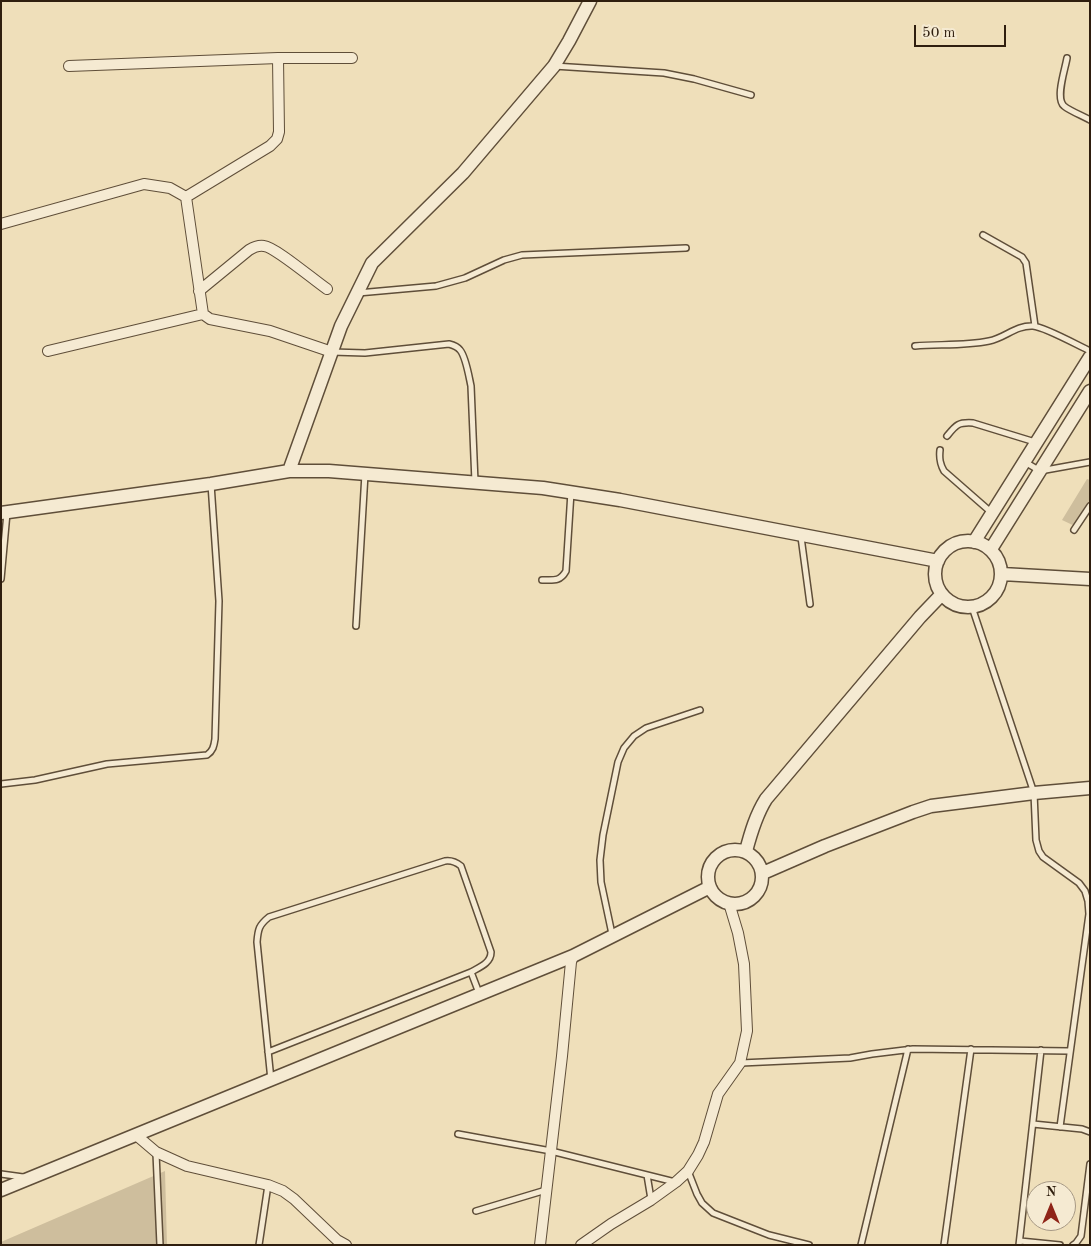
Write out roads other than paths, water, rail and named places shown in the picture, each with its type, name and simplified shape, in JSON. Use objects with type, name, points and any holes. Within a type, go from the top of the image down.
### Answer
[{"type":"street","points":[[288,470],[341,326],[372,263],[463,172],[554,66],[590,1]]},
{"type":"street","points":[[186,197],[270,146],[276,139],[279,132],[278,58]]},
{"type":"street","points":[[69,66],[278,58],[352,58]]},
{"type":"street","points":[[1,224],[144,184],[170,188],[186,197]]},
{"type":"street","points":[[186,197],[202,314],[210,320],[270,331],[332,352]]},
{"type":"street","points":[[199,292],[248,250],[257,246],[266,246],[276,251],[327,289]]},
{"type":"street","points":[[48,351],[202,314]]},
{"type":"street","points":[[974,542],[1090,358]]},
{"type":"street","points":[[990,549],[1090,391]]},
{"type":"street","points":[[4,512],[211,484],[288,470],[329,471],[543,488],[571,492],[938,561]]},
{"type":"street","points":[[958,542],[974,542],[990,549],[1000,565],[1002,574],[998,587],[992,597],[983,604],[972,607],[961,606],[950,602],[942,594],[936,584],[935,574],[938,561],[949,547],[958,542]]},
{"type":"street","points":[[1002,574],[1090,579]]},
{"type":"street","points":[[746,851],[753,825],[766,799],[920,617],[942,594]]},
{"type":"street","points":[[763,872],[930,806],[1090,788]]},
{"type":"street","points":[[737,849],[746,851],[754,856],[763,872],[760,890],[746,902],[738,904],[721,900],[710,887],[708,878],[712,862],[727,850],[737,849]]},
{"type":"street","points":[[1,1190],[573,956],[710,887]]},
{"type":"street","points":[[581,1245],[611,1224],[652,1200],[688,1171],[704,1142],[718,1094],[740,1063],[747,1031],[744,964],[738,933],[729,903]]},
{"type":"street","points":[[540,1245],[573,956]]},
{"type":"street","points":[[136,1135],[156,1152],[187,1166],[268,1185],[284,1191],[336,1240],[346,1245]]},
{"type":"lane","points":[[1067,58],[1060,94],[1061,101],[1065,107],[1090,120]]},
{"type":"lane","points":[[554,66],[664,73],[694,79],[751,95]]},
{"type":"lane","points":[[983,236],[1022,257],[1026,263],[1035,326]]},
{"type":"lane","points":[[358,293],[436,286],[465,278],[504,260],[522,255],[686,248]]},
{"type":"lane","points":[[915,346],[992,340],[1014,329],[1024,326],[1035,326],[1090,351]]},
{"type":"lane","points":[[332,352],[365,353],[449,344],[456,346],[461,351],[471,386],[475,483]]},
{"type":"lane","points":[[947,436],[956,425],[964,422],[973,423],[1037,443]]},
{"type":"lane","points":[[940,450],[939,458],[944,471],[992,513]]},
{"type":"lane","points":[[1025,462],[1040,471],[1090,462]]},
{"type":"lane","points":[[356,626],[366,474]]},
{"type":"lane","points":[[1,784],[34,780],[107,764],[207,755],[212,752],[215,739],[219,602],[211,484]]},
{"type":"lane","points":[[542,580],[558,579],[563,577],[566,571],[571,492]]},
{"type":"lane","points":[[1074,530],[1090,506]]},
{"type":"lane","points":[[1,579],[4,512]]},
{"type":"lane","points":[[801,534],[810,604]]},
{"type":"lane","points":[[972,607],[1034,793],[1036,840],[1039,851],[1043,857],[1079,883],[1086,891],[1088,901],[1089,914],[1060,1127]]},
{"type":"lane","points":[[613,936],[601,882],[600,860],[618,762],[624,748],[634,736],[646,728],[700,710]]},
{"type":"lane","points":[[268,1052],[471,972],[484,965],[491,956],[461,866],[450,860],[269,917],[262,922],[258,930],[256,942],[271,1080]]},
{"type":"lane","points":[[471,972],[479,994]]},
{"type":"lane","points":[[740,1063],[850,1058],[908,1049],[1069,1051]]},
{"type":"lane","points":[[861,1245],[908,1049]]},
{"type":"lane","points":[[944,1245],[971,1049]]},
{"type":"lane","points":[[1041,1050],[1020,1243],[1060,1245]]},
{"type":"lane","points":[[1032,1124],[1082,1129],[1090,1132]]},
{"type":"lane","points":[[458,1134],[551,1151],[676,1182]]},
{"type":"lane","points":[[156,1152],[160,1245]]},
{"type":"lane","points":[[1073,1245],[1081,1236],[1090,1164]]},
{"type":"lane","points":[[688,1171],[702,1203],[713,1213],[769,1235],[809,1245]]},
{"type":"lane","points":[[1,1174],[32,1178]]},
{"type":"lane","points":[[647,1175],[652,1200]]},
{"type":"lane","points":[[259,1245],[268,1185]]},
{"type":"lane","points":[[476,1210],[546,1190]]}]
